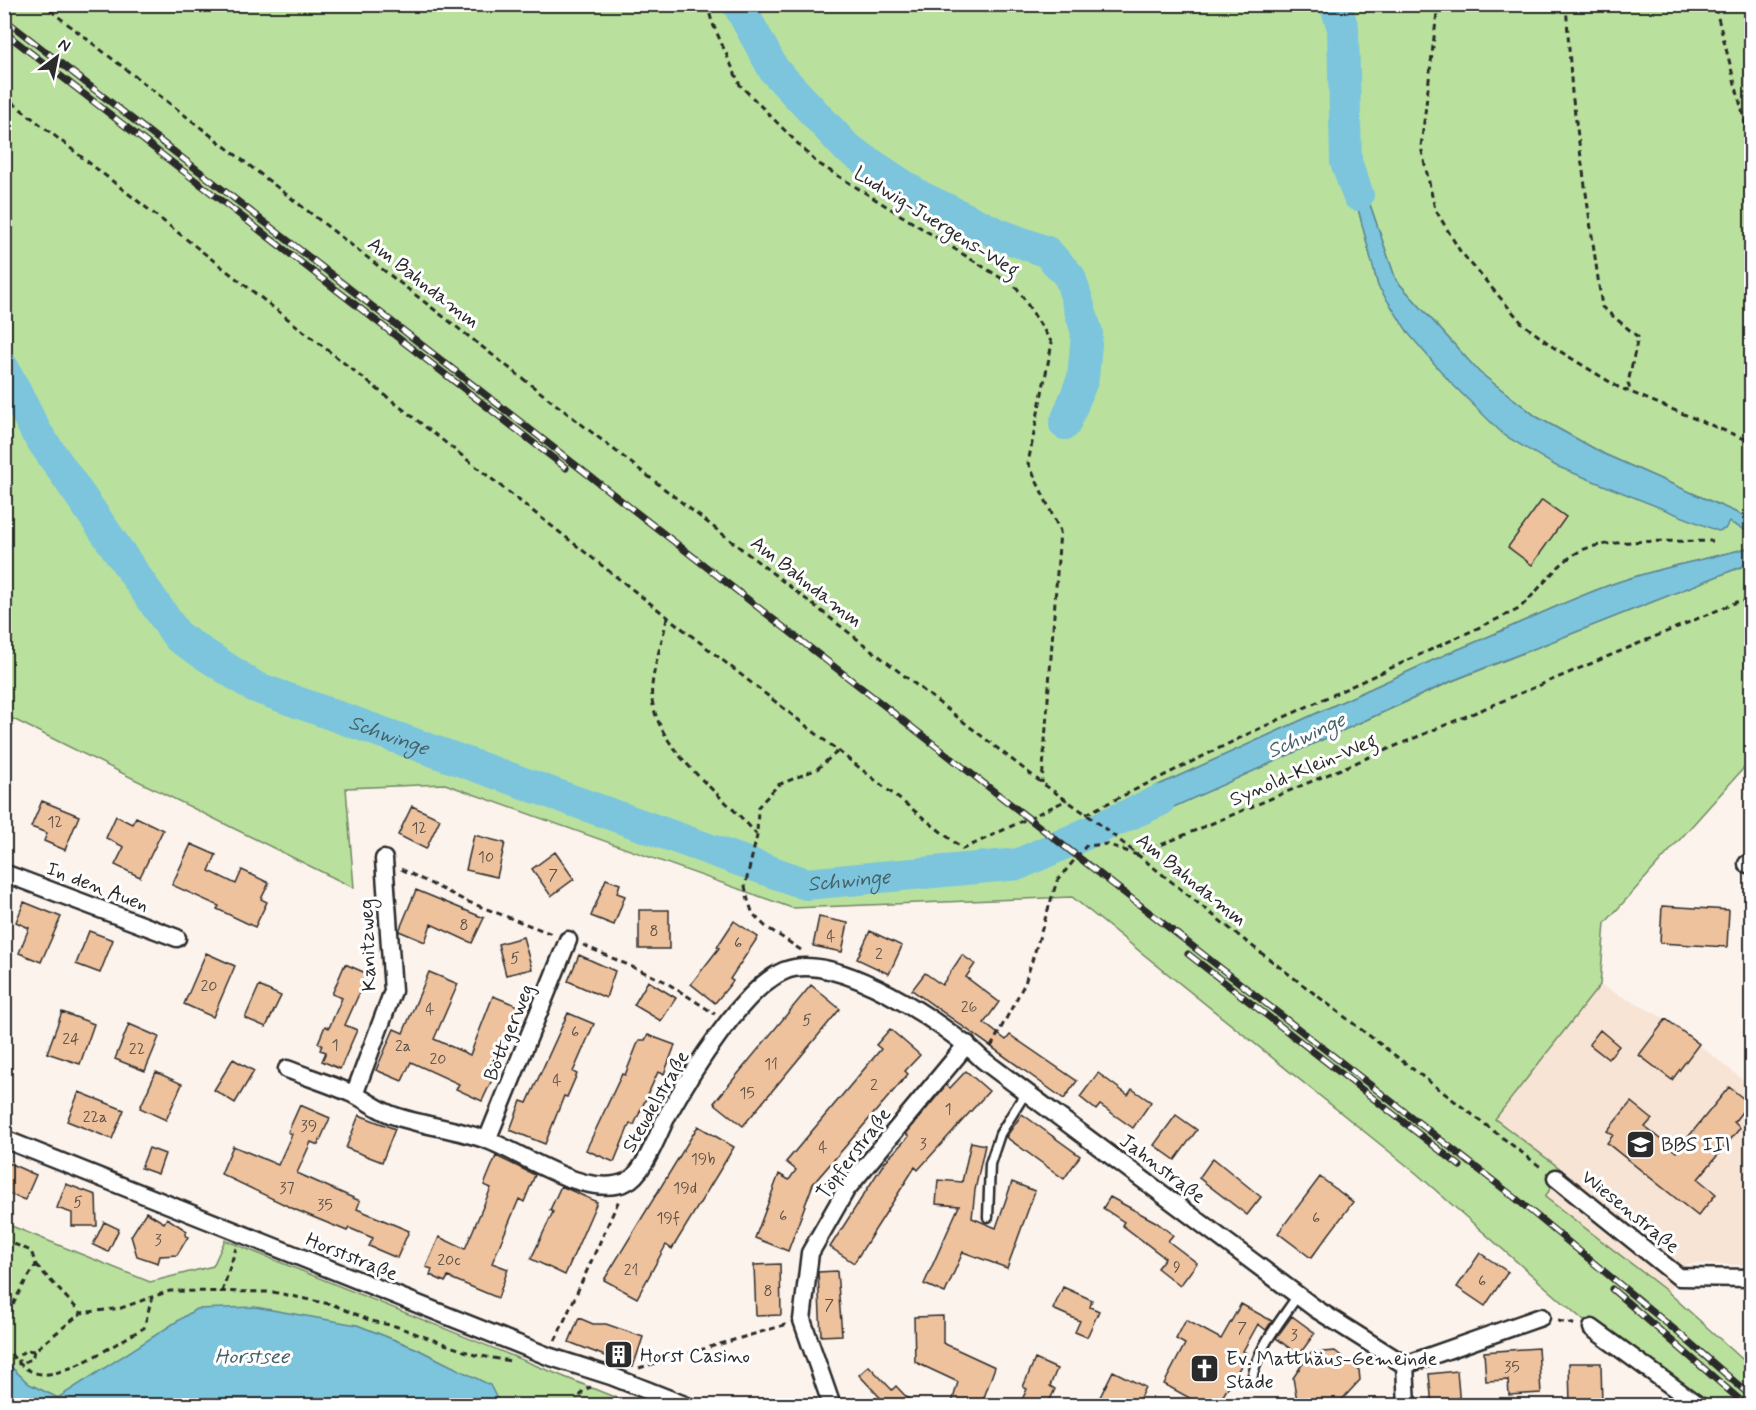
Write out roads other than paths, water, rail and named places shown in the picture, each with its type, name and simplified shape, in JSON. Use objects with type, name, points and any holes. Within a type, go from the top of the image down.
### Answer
[{"type":"street","name":"Kanitzweg","points":[[354,1095],[393,991],[384,859]]},
{"type":"street","name":"In den Auen","points":[[4,873],[177,938]]},
{"type":"street","name":"Böttgerweg","points":[[487,1140],[568,940]]},
{"type":"street","name":"Steudelstraße","points":[[287,1069],[354,1095],[393,1116],[487,1140],[540,1166],[598,1186],[627,1182],[639,1172],[668,1114],[728,1023],[765,983],[784,970],[803,967],[828,970],[901,998]]},
{"type":"street","name":"Jahnstraße","points":[[901,998],[967,1044],[983,1060],[1298,1295],[1405,1365]]},
{"type":"street","name":"Töpferstraße","points":[[832,1406],[802,1320],[810,1253],[846,1190],[967,1044]]},
{"type":"street","name":"Horststraße","points":[[4,1139],[548,1356],[611,1376],[687,1406]]},
{"type":"street","name":"Wiesenstraße","points":[[1556,1178],[1679,1277],[1752,1278]]},
{"type":"street","points":[[1407,1406],[1405,1365],[1541,1317]]},
{"type":"street","points":[[1592,1328],[1699,1406]]},
{"type":"lane","points":[[988,1217],[990,1164],[1000,1134],[1026,1092]]},
{"type":"lane","points":[[1252,1380],[1253,1369],[1265,1346],[1298,1295]]},
{"type":"water","points":[[1343,28],[1356,164],[1396,280],[1479,372],[1537,417],[1604,454],[1751,519],[1751,533],[1729,522],[1725,529],[1718,531],[1556,466],[1504,435],[1450,382],[1409,334],[1378,286],[1346,162]]},
{"type":"water","points":[[1751,547],[1751,563],[1454,680],[1123,830],[1119,819],[1106,809],[1575,598],[1668,567]]},
{"type":"water","name":"Horstsee","points":[[255,1307],[357,1325],[415,1348],[490,1385],[500,1405],[5,1405],[5,1361],[29,1384],[58,1398],[196,1309]]},
{"type":"waterway","points":[[738,4],[774,70],[847,148],[921,197],[998,234],[1047,252],[1070,277],[1087,333],[1083,378],[1065,424]]},
{"type":"waterway","points":[[1335,4],[1343,28],[1346,162],[1358,195]]},
{"type":"waterway","name":"Schwinge","points":[[4,369],[36,432],[178,637],[255,687],[806,884],[1019,864],[1159,801]]},
{"type":"railway","points":[[4,19],[1514,1197],[1752,1397]]},
{"type":"railway","points":[[4,32],[566,468]]},
{"type":"railway","points":[[1188,954],[1460,1166]]},
{"type":"railway","points":[[1612,1289],[1747,1406]]},
{"type":"place","name":"BBS III","points":[[1640,1144]]},
{"type":"place","name":"Horst Casino","points":[[619,1355]]},
{"type":"place","name":"Ev. Matthäus-Gemeinde Stade","points":[[1205,1369]]}]
